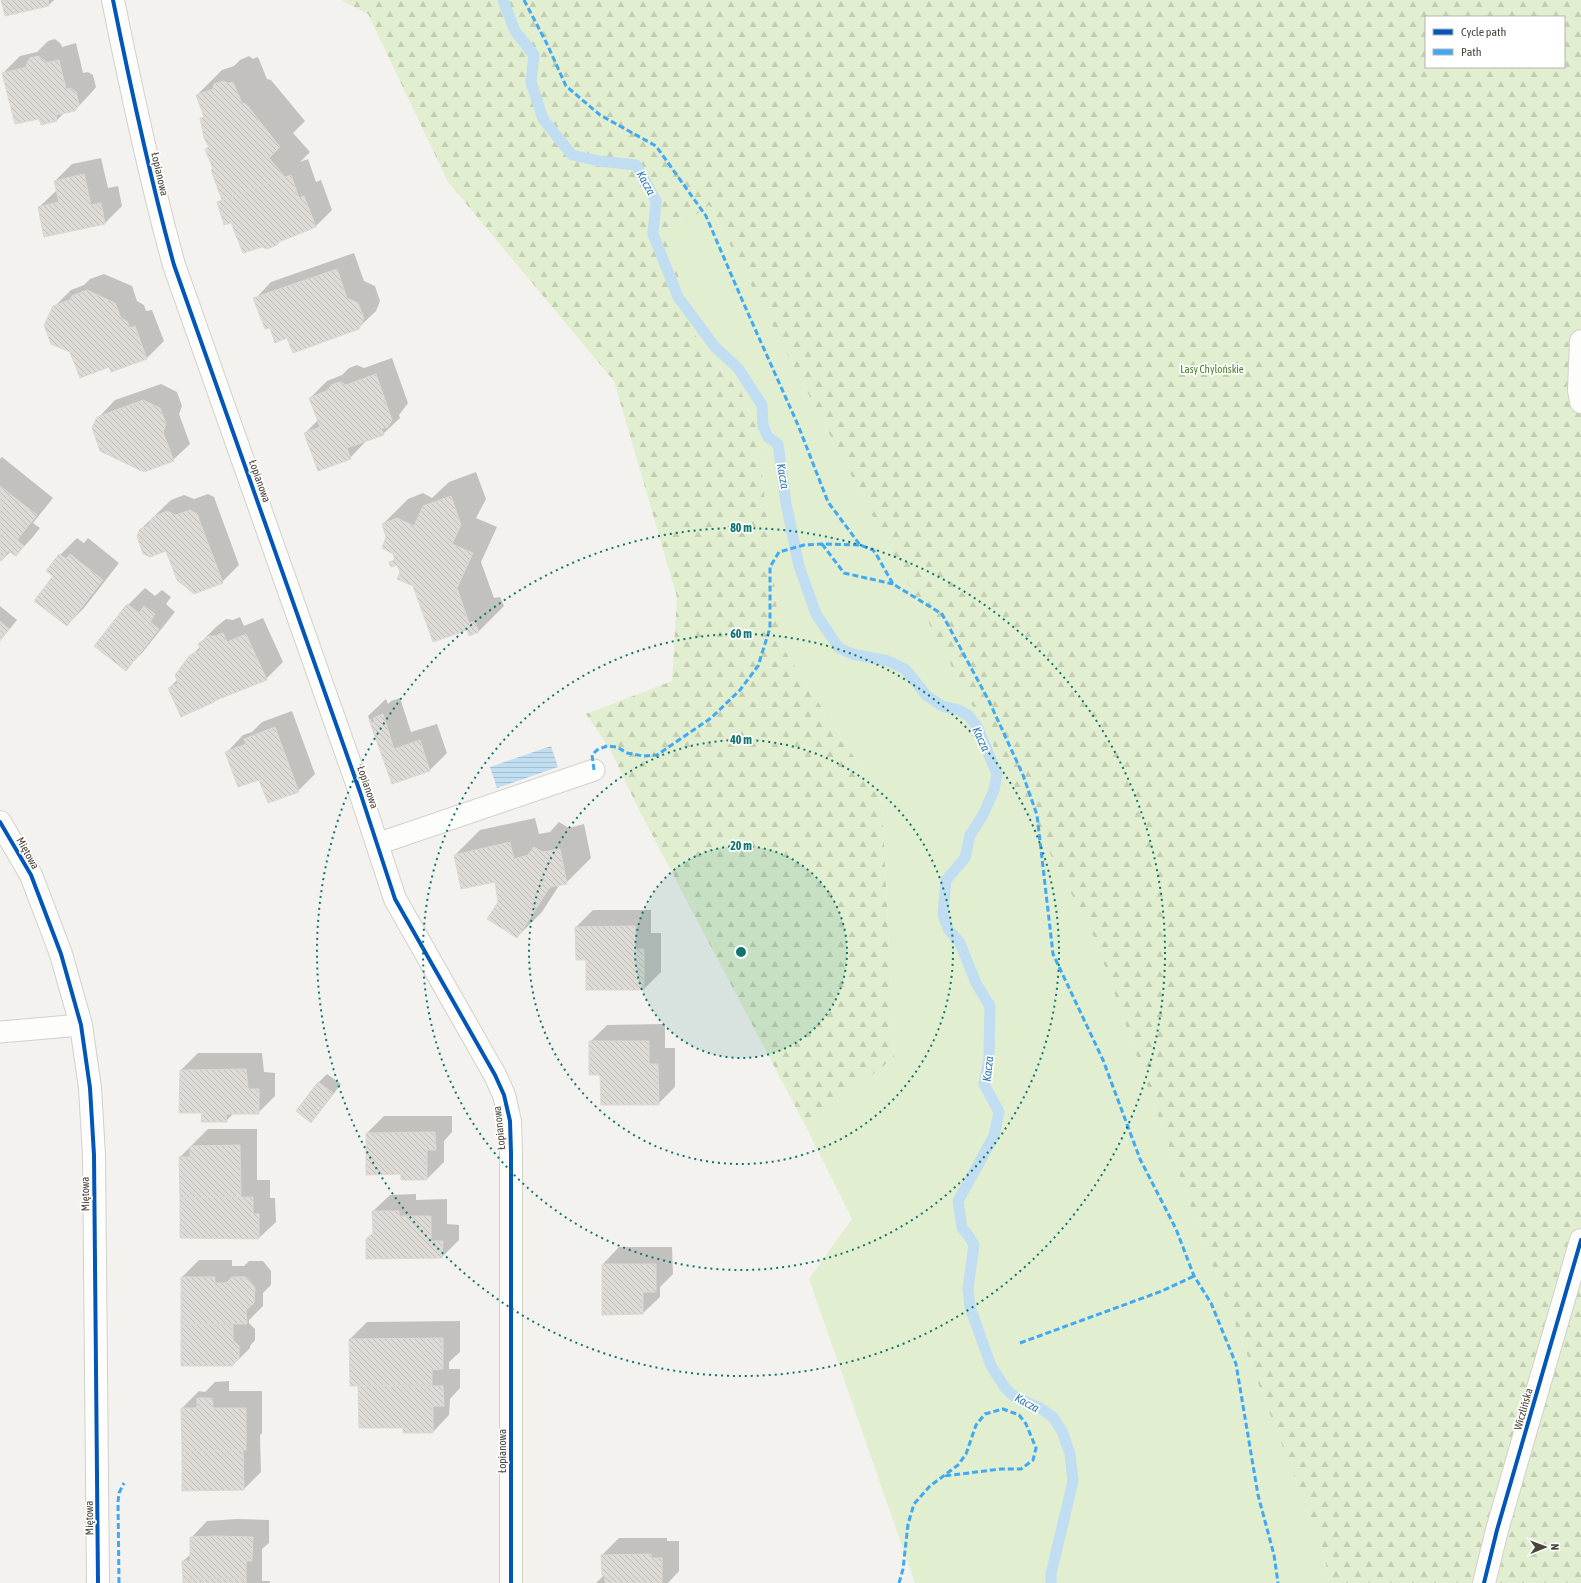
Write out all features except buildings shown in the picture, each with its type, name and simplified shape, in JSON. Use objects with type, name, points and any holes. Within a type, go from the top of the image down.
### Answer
[{"type":"street","name":"Łopianowa","points":[[113,0],[140,129],[160,214],[174,265],[259,504],[395,899],[495,1075],[504,1095],[510,1121],[511,1153],[511,1583]]},
{"type":"street","points":[[1581,341],[1579,352],[1579,390],[1581,402]]},
{"type":"street","name":"Miętowa","points":[[0,822],[31,875],[62,954],[81,1025],[90,1088],[94,1155],[98,1583]]},
{"type":"street","name":"Wiczlińska","points":[[1484,1583],[1497,1530],[1581,1240]]},
{"type":"lane","points":[[377,844],[594,770]]},
{"type":"lane","points":[[0,1032],[81,1025]]},
{"type":"green space","name":"Lasy Chylońskie","points":[[341,0],[1581,0],[1581,1583],[1329,1583],[1324,1553],[1201,1236],[1095,939],[709,205],[667,237],[697,339],[741,392],[757,429],[781,645],[882,800],[894,1058],[805,1125],[637,806],[610,749],[586,714],[672,681],[677,597],[614,381],[448,182],[368,14]]},
{"type":"green space","points":[[709,205],[1095,939],[1201,1236],[1324,1553],[1329,1583],[915,1583],[809,1279],[852,1219],[805,1125],[894,1058],[882,800],[781,645],[757,429],[741,392],[697,339],[667,237]]},
{"type":"water","points":[[551,746],[558,767],[497,788],[490,767]]},
{"type":"waterway","name":"Kacza","points":[[503,0],[515,31],[534,55],[531,82],[543,119],[572,155],[599,161],[636,165],[656,201],[653,234],[678,297],[715,347],[738,368],[762,405],[763,426],[768,437],[778,444],[786,503],[799,566],[816,614],[839,648],[852,654],[888,661],[905,669],[926,695],[942,706],[959,710],[969,716],[978,728],[997,774],[994,790],[983,815],[970,835],[965,858],[946,880],[943,915],[948,929],[960,943],[976,983],[990,1006],[989,1058],[984,1084],[999,1112],[994,1136],[958,1201],[962,1228],[974,1245],[968,1289],[970,1307],[991,1366],[1006,1389],[1015,1397],[1040,1408],[1053,1417],[1062,1431],[1070,1454],[1073,1481],[1051,1574],[1051,1583]]},
{"type":"marked path","points":[[524,0],[547,44],[566,86],[600,115],[656,146],[706,216],[798,425],[828,502],[860,545]]},
{"type":"marked path","points":[[822,544],[844,573],[893,584]]},
{"type":"marked path","points":[[594,770],[592,755],[597,750],[607,746],[617,747],[627,753],[643,756],[657,755],[711,718],[740,690],[758,666],[770,628],[770,567],[779,552],[804,545],[860,545],[873,550],[893,584],[942,614],[989,701],[1023,775],[1037,815],[1053,954],[1103,1060],[1140,1159],[1176,1229],[1194,1276],[1211,1303],[1236,1364],[1258,1495],[1274,1555],[1278,1583]]},
{"type":"marked path","points":[[1020,1343],[1162,1291],[1194,1276]]},
{"type":"marked path","points":[[899,1583],[903,1569],[908,1524],[914,1504],[930,1486],[958,1465],[966,1454],[976,1425],[985,1414],[1003,1409],[1019,1415],[1026,1424],[1036,1448],[1033,1460],[1021,1469],[1001,1469],[944,1476]]},
{"type":"marked path","points":[[119,1583],[118,1502],[119,1493],[124,1483]]},
{"type":"cycle path","points":[[113,0],[141,133],[174,265],[360,792],[395,899],[495,1075],[504,1095],[510,1121],[511,1153],[511,1583]]},
{"type":"cycle path","points":[[0,822],[31,875],[61,954],[81,1025],[90,1088],[94,1155],[98,1583]]},
{"type":"cycle path","points":[[1484,1583],[1497,1530],[1581,1240]]}]
